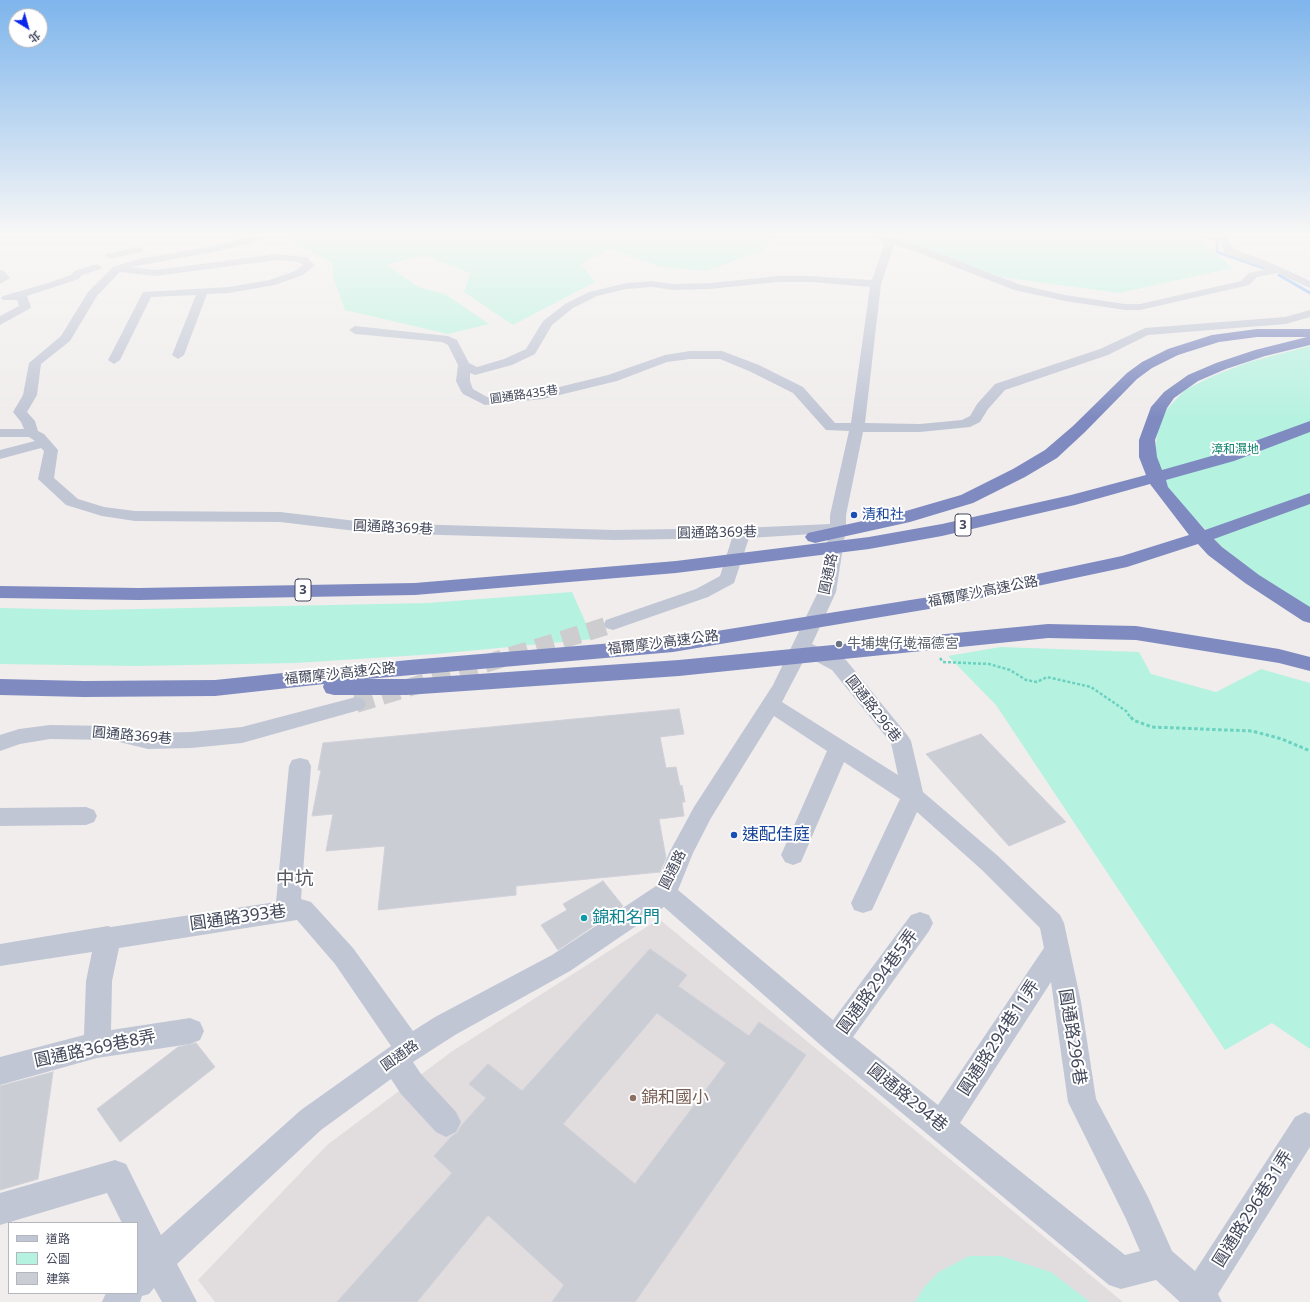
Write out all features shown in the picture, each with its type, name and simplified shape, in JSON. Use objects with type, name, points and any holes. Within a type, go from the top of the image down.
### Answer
[{"type":"highway","points":[[605,573],[830,534],[904,518],[967,499],[1019,474],[1051,454],[1146,365],[1190,345],[1218,338],[1257,333],[1310,332]]},
{"type":"highway","points":[[1310,341],[1260,353],[1221,366],[1193,378],[1169,395],[1159,407],[1148,440],[1148,457],[1160,488],[1194,529],[1215,551],[1252,579],[1310,616]]},
{"type":"highway","name":"3","points":[[0,592],[139,594],[415,589],[605,573],[781,555],[869,543],[942,530],[1075,500],[1228,458],[1310,426]]},
{"type":"highway","name":"福爾摩沙高速公路","points":[[0,687],[84,689],[215,688],[408,667],[673,645],[929,603],[1127,561],[1235,526],[1310,498]]},
{"type":"highway","points":[[215,688],[407,687],[679,668],[1048,631],[1136,634],[1272,655],[1310,664]]},
{"type":"street","points":[[3,299],[16,297]]},
{"type":"street","points":[[0,321],[25,307],[21,297]]},
{"type":"street","points":[[38,438],[28,421],[20,412],[30,395],[35,363],[66,338],[90,297]]},
{"type":"street","points":[[114,360],[146,297]]},
{"type":"street","points":[[178,355],[201,297]]},
{"type":"street","points":[[355,330],[444,339],[453,343],[464,365],[475,371],[508,362],[531,350],[547,323],[568,306],[587,297]]},
{"type":"street","name":"圓通路","points":[[147,1271],[311,1120],[402,1054],[445,1026],[561,963],[665,893],[681,853],[702,813],[782,686],[828,592],[838,528],[838,515],[857,428],[874,297]]},
{"type":"street","points":[[1061,297],[1101,305],[1140,307],[1185,297]]},
{"type":"street","points":[[1140,307],[1170,330]]},
{"type":"street","name":"圓通路435巷","points":[[464,365],[463,381],[468,391],[485,401],[543,395],[612,378],[665,359],[690,355],[722,355],[754,368],[798,390],[831,427],[901,428],[965,424],[975,420],[982,407],[1000,387],[1104,352],[1145,332],[1286,320],[1310,313]]},
{"type":"street","points":[[0,433],[38,438]]},
{"type":"street","points":[[0,455],[38,438]]},
{"type":"street","name":"圓通路369巷","points":[[38,438],[51,450],[46,479],[72,502],[102,510],[135,516],[280,517],[373,528],[614,535],[742,533],[838,528]]},
{"type":"street","points":[[613,624],[702,593],[728,579],[742,533]]},
{"type":"street","name":"圓通路296巷","points":[[802,646],[839,665],[901,741],[913,796]]},
{"type":"street","name":"圓通路369巷","points":[[0,743],[19,736],[50,732],[111,732],[148,741],[191,740],[242,735],[356,704]]},
{"type":"street","name":"圓通路296巷","points":[[770,704],[913,796],[990,862],[1051,923],[1068,1002],[1082,1102],[1137,1208],[1161,1262],[1201,1299]]},
{"type":"street","points":[[793,854],[839,748]]},
{"type":"street","points":[[288,910],[300,766]]},
{"type":"street","points":[[863,904],[913,796]]},
{"type":"street","points":[[0,817],[86,816]]},
{"type":"street","name":"圓通路294巷","points":[[665,893],[835,1040],[1121,1273],[1161,1262]]},
{"type":"street","name":"圓通路393巷","points":[[0,955],[108,937],[302,909],[344,956],[402,1054]]},
{"type":"street","name":"圓通路294巷5弄","points":[[835,1040],[920,923]]},
{"type":"street","points":[[97,1045],[99,981],[108,937]]},
{"type":"street","name":"圓通路294巷11弄","points":[[941,1126],[1057,950]]},
{"type":"street","name":"圓通路369巷8弄","points":[[0,1070],[97,1045],[190,1031]]},
{"type":"street","points":[[402,1054],[411,1084],[446,1122]]},
{"type":"street","name":"圓通路296巷31弄","points":[[1201,1299],[1305,1127],[1310,1132]]},
{"type":"street","points":[[0,1209],[115,1175],[131,1222]]},
{"type":"street","points":[[138,1244],[147,1271],[180,1302]]},
{"type":"street","points":[[119,1302],[126,1294]]},
{"type":"path","points":[[940,657],[943,662],[989,664],[1010,670],[1026,680],[1037,682],[1047,677],[1091,687],[1126,712],[1133,720],[1152,727],[1252,731],[1282,739],[1310,751]]},
{"type":"shaded area","name":"錦和國小","points":[[659,919],[1123,1302],[215,1302],[198,1280],[327,1145],[451,1052]]},
{"type":"green space","points":[[340,297],[449,297],[489,324],[448,334],[345,310]]},
{"type":"green space","points":[[471,297],[567,297],[513,325]]},
{"type":"green space","name":"漳和濕地","points":[[1310,346],[1310,608],[1263,580],[1219,544],[1171,493],[1160,471],[1155,451],[1158,429],[1167,409],[1185,390],[1213,376],[1249,362]]},
{"type":"green space","points":[[572,592],[593,639],[436,654],[295,663],[136,666],[0,664],[0,608],[92,610],[428,603]]},
{"type":"green space","points":[[1001,647],[1139,652],[1151,674],[1216,692],[1261,669],[1310,683],[1310,1049],[1272,1023],[1225,1050],[996,705],[948,656]]},
{"type":"green space","points":[[969,1256],[1001,1256],[1051,1272],[1090,1302],[915,1302],[924,1287],[939,1272]]},
{"type":"building","points":[[679,709],[684,734],[660,737],[666,768],[676,767],[680,786],[682,785],[685,802],[682,802],[684,816],[659,819],[666,858],[660,872],[516,886],[516,895],[378,910],[385,846],[326,851],[333,814],[312,816],[321,770],[318,770],[323,743]]},
{"type":"building","points":[[981,734],[1066,822],[1009,846],[926,754]]},
{"type":"building","name":"錦和名門","points":[[603,881],[623,906],[558,950],[541,925],[567,910],[563,904]]},
{"type":"building","points":[[650,949],[687,975],[678,986],[749,1036],[759,1022],[806,1055],[635,1302],[552,1302],[564,1285],[488,1215],[417,1302],[337,1302],[452,1173],[434,1156],[452,1136],[457,1133],[461,1126],[486,1098],[469,1084],[488,1064],[522,1091]],"holes":[[[657,1013],[726,1063],[635,1184],[563,1124]]]},
{"type":"building","points":[[196,1043],[215,1067],[120,1142],[97,1109],[178,1047]]},
{"type":"building","points":[[53,1072],[38,1179],[0,1190],[0,1086]]},
{"type":"tunnel","points":[[356,704],[613,624]]},
{"type":"place","name":"清和社","points":[[854,515]]},
{"type":"place","name":"牛埔埤仔墘福德宮","points":[[839,644]]},
{"type":"place","name":"速配佳庭","points":[[734,835]]},
{"type":"place","name":"錦和名門","points":[[584,918]]},
{"type":"place","name":"錦和國小","points":[[633,1098]]},
{"type":"district","name":"中坑","points":[[295,880]]}]
